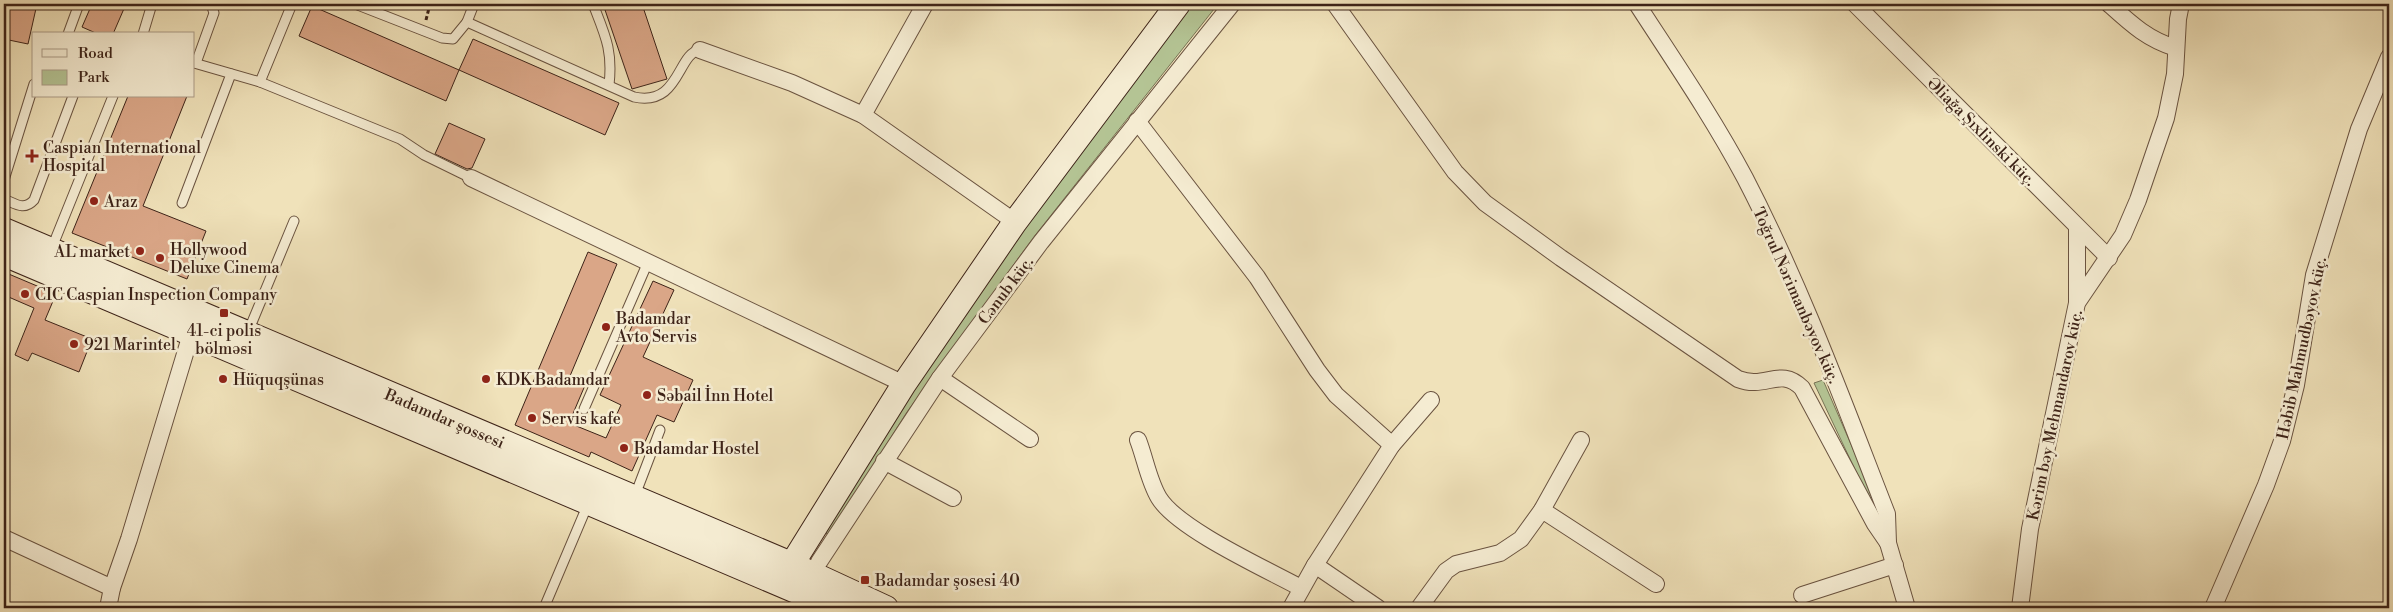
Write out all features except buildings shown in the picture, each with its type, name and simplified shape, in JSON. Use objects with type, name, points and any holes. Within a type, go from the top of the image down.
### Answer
[{"type":"main road","name":"Cənub küç.","points":[[786,574],[904,384],[1015,222],[1178,4]]},
{"type":"main road","name":"Badamdar şossesi","points":[[4,230],[47,260],[191,334],[588,504],[808,583],[886,608]]},
{"type":"main road","name":"Badamdar şossesi","points":[[5,258],[47,260],[247,334],[634,498],[786,574]]},
{"type":"main road","name":"Badamdar şossesi","points":[[808,583],[836,608]]},
{"type":"street","points":[[863,115],[925,4]]},
{"type":"street","name":"Cənub küç.","points":[[808,583],[884,461],[940,378],[1041,242],[1232,4]]},
{"type":"street","points":[[1335,4],[1455,172],[1485,203],[1561,258],[1738,379],[1757,384],[1789,378],[1802,388],[1888,543]]},
{"type":"street","name":"Toğrul Nərimanbəyov küç.","points":[[1637,4],[1722,134],[1746,180],[1797,290],[1887,514],[1888,543],[1907,608]]},
{"type":"street","name":"Əliağa Şıxlinski küç.","points":[[1855,4],[2109,258]]},
{"type":"street","points":[[2109,4],[2148,37],[2160,44],[2176,48]]},
{"type":"street","name":"Kərim bəy Mehmandarov küç.","points":[[2020,608],[2030,529],[2077,303],[2123,235],[2138,200],[2166,118],[2175,74],[2178,19],[2181,4]]},
{"type":"street","points":[[700,50],[792,83],[863,115],[1015,222]]},
{"type":"street","name":"Həbib Mahmudbəyov küç.","points":[[2213,608],[2266,485],[2282,441],[2296,385],[2314,275],[2359,129],[2389,57]]},
{"type":"street","points":[[1137,120],[1256,277],[1317,370],[1336,395],[1392,445]]},
{"type":"street","points":[[471,178],[904,384]]},
{"type":"street","points":[[2077,228],[2077,303]]},
{"type":"street","points":[[108,608],[112,588],[129,539],[191,334]]},
{"type":"street","points":[[940,378],[1030,439]]},
{"type":"street","points":[[1291,608],[1300,588],[1392,445],[1431,400]]},
{"type":"street","points":[[1138,440],[1158,498],[1172,515],[1190,527],[1300,588]]},
{"type":"street","points":[[1419,608],[1446,571],[1456,564],[1500,552],[1521,539],[1542,510],[1582,440]]},
{"type":"street","points":[[884,461],[953,498]]},
{"type":"street","points":[[1542,510],[1656,584]]},
{"type":"street","points":[[4,538],[112,588]]},
{"type":"street","points":[[1802,595],[1895,565]]},
{"type":"street","points":[[1315,566],[1378,608]]},
{"type":"lane","points":[[69,32],[79,4]]},
{"type":"lane","points":[[144,32],[152,4]]},
{"type":"lane","points":[[211,4],[214,13],[195,63],[260,82],[400,140],[424,155],[471,178]]},
{"type":"lane","points":[[260,82],[292,4]]},
{"type":"lane","points":[[355,4],[442,38],[454,39],[467,22],[474,4]]},
{"type":"lane","points":[[593,4],[610,48],[612,64],[609,85]]},
{"type":"lane","points":[[467,22],[634,98],[644,100],[658,96],[674,81],[691,54],[700,50]]},
{"type":"lane","points":[[182,203],[231,74]]},
{"type":"lane","points":[[4,180],[32,90]]},
{"type":"lane","points":[[4,199],[23,207],[28,206],[34,200],[72,98]]},
{"type":"lane","points":[[47,260],[112,98]]},
{"type":"lane","points":[[247,334],[294,221]]},
{"type":"lane","points":[[584,409],[648,262]]},
{"type":"lane","points":[[634,498],[660,430]]},
{"type":"lane","points":[[544,608],[588,504]]},
{"type":"green space","points":[[1193,4],[1218,4],[1033,238],[907,412],[829,535],[822,531],[896,416],[1067,167]]},
{"type":"green space","points":[[1823,380],[1883,518],[1879,520],[1814,383]]},
{"type":"place","name":"Caspian International Hospital","points":[[32,156]]},
{"type":"place","name":"Araz","points":[[94,201]]},
{"type":"place","name":"AL market","points":[[140,251]]},
{"type":"place","name":"Hollywood Deluxe Cinema","points":[[160,258]]},
{"type":"place","name":"CIC Caspian Inspection Company","points":[[25,294]]},
{"type":"place","name":"41-ci polis bölməsi","points":[[224,313]]},
{"type":"place","name":"Badamdar Avto Servis","points":[[606,327]]},
{"type":"place","name":"921 Marintel","points":[[74,344]]},
{"type":"place","name":"Hüquqşünas","points":[[223,379]]},
{"type":"place","name":"KDK Badamdar","points":[[486,379]]},
{"type":"place","name":"Səbail İnn Hotel","points":[[647,395]]},
{"type":"place","name":"Servis kafe","points":[[532,418]]},
{"type":"place","name":"Badamdar Hostel","points":[[624,448]]},
{"type":"place","name":"Badamdar şosesi 40","points":[[865,580]]}]
